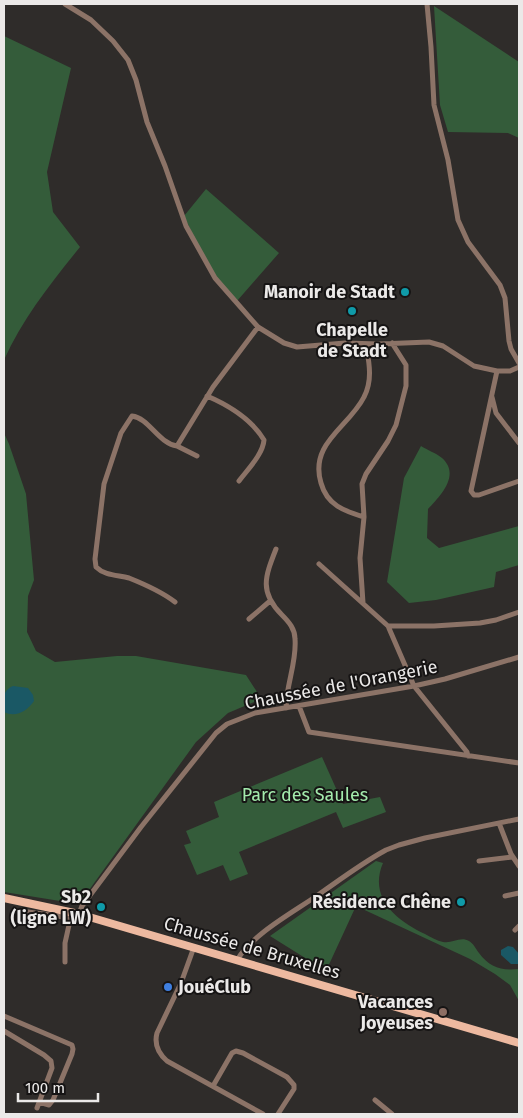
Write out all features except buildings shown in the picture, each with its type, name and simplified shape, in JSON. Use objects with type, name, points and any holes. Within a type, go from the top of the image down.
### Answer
[{"type":"main road","name":"Chaussée de Bruxelles","points":[[4,898],[194,947],[519,1042]]},
{"type":"street","points":[[65,4],[91,20],[125,55],[135,75],[147,122],[166,166],[181,215],[189,233],[215,278],[258,327],[284,343],[297,347],[345,343],[424,342],[447,349],[470,365],[497,372],[510,371],[519,365],[509,341],[505,298],[500,285],[468,242],[458,220],[448,160],[434,105],[431,47],[426,4]]},
{"type":"street","points":[[177,446],[207,396],[258,327]]},
{"type":"street","points":[[363,603],[360,558],[364,517],[363,481],[396,425],[405,391],[406,364],[392,343]]},
{"type":"street","points":[[364,517],[341,509],[330,501],[322,488],[318,467],[323,450],[366,393],[370,370],[366,344]]},
{"type":"street","points":[[497,372],[472,491],[474,495],[479,495],[519,481]]},
{"type":"street","points":[[492,394],[496,413],[519,443]]},
{"type":"street","points":[[207,396],[243,418],[264,440],[261,451],[239,481]]},
{"type":"street","points":[[175,602],[131,579],[100,571],[95,563],[104,484],[120,436],[129,418],[133,415],[165,442],[196,456]]},
{"type":"street","points":[[276,549],[266,579],[266,591],[270,601],[295,634],[286,708]]},
{"type":"street","points":[[320,564],[388,626],[414,686],[467,752],[468,756]]},
{"type":"street","points":[[249,619],[270,601]]},
{"type":"street","points":[[388,626],[440,626],[480,623],[519,612]]},
{"type":"street","name":"Chaussée de l'Orangerie","points":[[65,962],[65,943],[74,915],[216,733],[227,724],[244,716],[445,679],[519,657]]},
{"type":"street","points":[[299,706],[308,732],[519,763]]},
{"type":"street","points":[[237,960],[247,946],[272,926],[386,850],[407,842],[519,819]]},
{"type":"street","points":[[499,823],[513,857],[519,866]]},
{"type":"street","points":[[479,860],[513,857]]},
{"type":"street","points":[[505,896],[519,893]]},
{"type":"street","points":[[14,910],[74,915]]},
{"type":"street","points":[[194,947],[181,983],[157,1033],[156,1042],[159,1052],[167,1060],[263,1114]]},
{"type":"street","points":[[4,1016],[72,1045],[72,1054],[53,1100],[49,1105],[39,1102]]},
{"type":"street","points":[[4,1031],[52,1061],[52,1068],[37,1108]]},
{"type":"street","points":[[213,1086],[232,1053],[243,1053],[287,1077],[294,1085],[294,1089],[278,1114]]},
{"type":"street","points":[[375,1100],[392,1114]]},
{"type":"green space","points":[[434,6],[519,62],[519,138],[508,133],[448,132],[440,105]]},
{"type":"green space","points":[[4,36],[71,68],[47,172],[53,212],[80,247],[29,315],[4,360]]},
{"type":"green space","points":[[206,189],[279,253],[237,301],[217,278],[204,258],[184,216]]},
{"type":"green space","points":[[4,433],[26,494],[34,580],[28,596],[27,632],[36,651],[55,662],[136,656],[246,675],[259,695],[254,702],[228,713],[196,742],[84,897],[60,901],[4,892]]},
{"type":"green space","points":[[421,446],[442,458],[450,471],[447,485],[443,492],[428,509],[427,538],[439,548],[519,526],[519,565],[496,572],[494,587],[436,600],[409,603],[387,582],[404,478]]},
{"type":"green space","name":"Parc des Saules","points":[[322,757],[343,804],[380,797],[386,812],[343,828],[336,812],[239,852],[248,874],[230,881],[223,865],[197,875],[184,845],[191,843],[186,831],[219,817],[214,802]]},
{"type":"green space","points":[[376,861],[383,863],[379,876],[379,887],[382,897],[395,915],[415,929],[438,941],[446,942],[462,939],[469,941],[487,962],[496,967],[519,969],[519,1001],[510,985],[470,959],[356,906],[326,971],[270,936]]},
{"type":"water","points":[[13,686],[28,688],[33,695],[34,701],[28,708],[17,714],[8,714],[4,712],[5,694]]},
{"type":"water","points":[[508,946],[513,947],[519,954],[519,964],[511,964],[501,955],[501,950]]},
{"type":"place","name":"Manoir de Stadt","points":[[405,292]]},
{"type":"place","name":"Chapelle de Stadt","points":[[352,311]]},
{"type":"place","name":"Résidence Chêne","points":[[461,902]]},
{"type":"place","name":"Sb2 (ligne LW)","points":[[101,907]]},
{"type":"place","name":"JouéClub","points":[[168,987]]},
{"type":"place","name":"Vacances Joyeuses","points":[[443,1012]]}]
